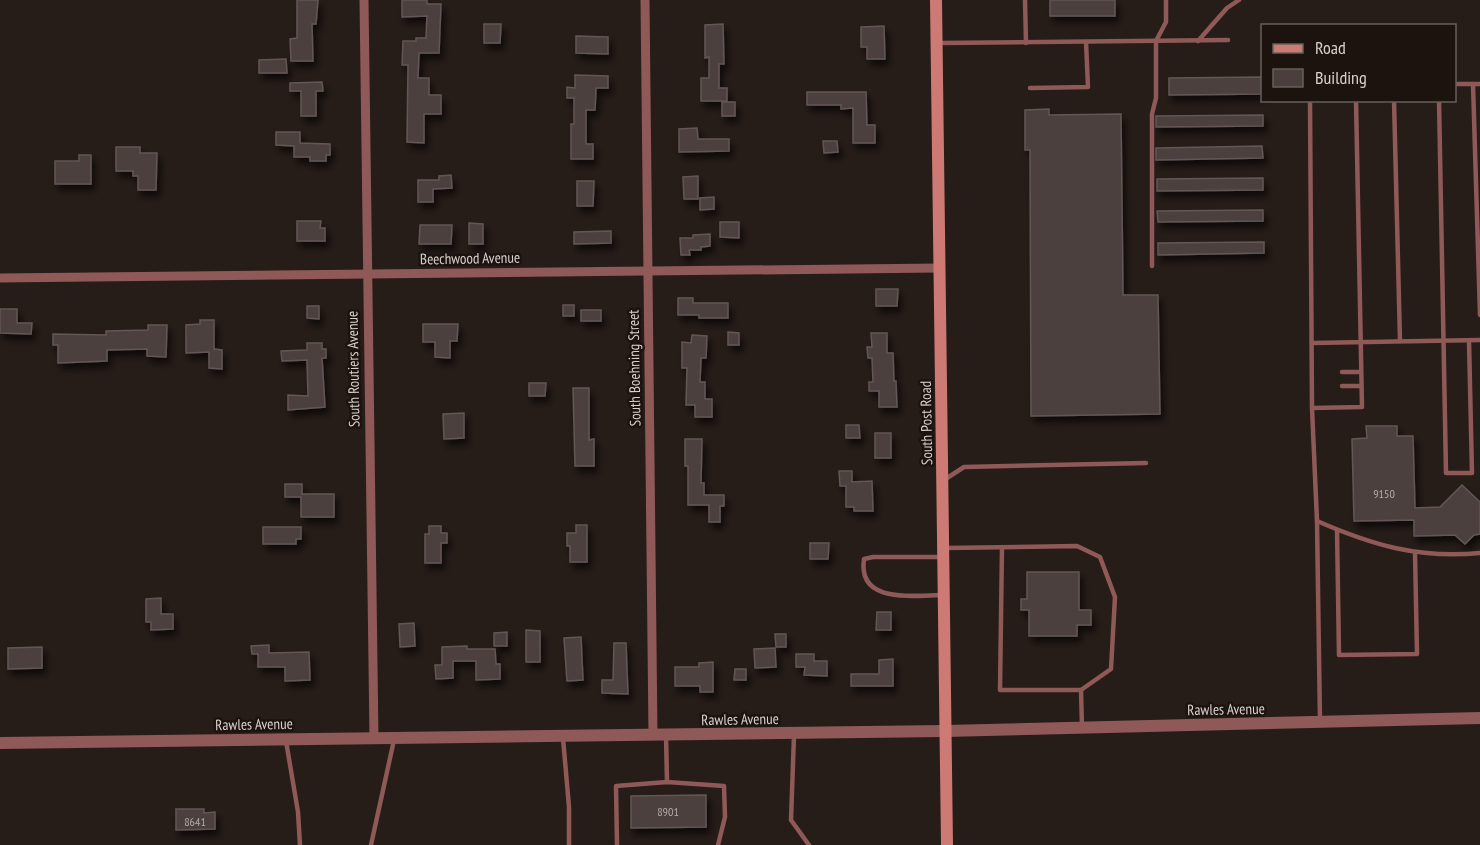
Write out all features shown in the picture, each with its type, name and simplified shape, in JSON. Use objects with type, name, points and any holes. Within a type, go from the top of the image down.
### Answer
[{"type":"main road","name":"South Post Road","points":[[936,0],[947,845]]},
{"type":"street","name":"South Routiers Avenue","points":[[364,0],[374,738]]},
{"type":"street","name":"South Boehning Street","points":[[645,0],[653,735]]},
{"type":"street","name":"Beechwood Avenue","points":[[0,279],[939,268]]},
{"type":"street","name":"Rawles Avenue","points":[[0,743],[945,731],[1480,718]]},
{"type":"lane","points":[[1025,0],[1026,43]]},
{"type":"lane","points":[[1152,266],[1152,114],[1156,98],[1156,41],[1166,22],[1166,0]]},
{"type":"lane","points":[[1227,0],[1227,8]]},
{"type":"lane","points":[[1198,41],[1227,8],[1239,0]]},
{"type":"lane","points":[[936,44],[1228,40]]},
{"type":"lane","points":[[1030,88],[1088,87],[1086,42]]},
{"type":"lane","points":[[1456,84],[1480,84]]},
{"type":"lane","points":[[1473,84],[1480,315]]},
{"type":"lane","points":[[1310,102],[1312,343],[1315,373],[1312,386],[1312,408],[1317,521],[1320,722]]},
{"type":"lane","points":[[1312,408],[1362,407],[1356,102]]},
{"type":"lane","points":[[1395,102],[1400,341]]},
{"type":"lane","points":[[1439,102],[1446,473],[1472,472],[1469,341]]},
{"type":"lane","points":[[1312,343],[1480,340]]},
{"type":"lane","points":[[1342,372],[1361,372]]},
{"type":"lane","points":[[1312,386],[1319,386]]},
{"type":"lane","points":[[1342,386],[1361,386]]},
{"type":"lane","points":[[942,482],[964,467],[1146,463]]},
{"type":"lane","points":[[1317,521],[1378,545],[1415,553],[1452,556],[1480,553]]},
{"type":"lane","points":[[1337,530],[1339,655],[1417,654],[1415,553]]},
{"type":"lane","points":[[944,595],[888,595],[872,587],[863,567],[864,559],[1002,547],[1077,546],[1100,558],[1115,597],[1111,669],[1081,690],[1000,690],[1002,547]]},
{"type":"lane","points":[[1081,690],[1082,728]]},
{"type":"lane","points":[[794,733],[791,820],[809,845]]},
{"type":"lane","points":[[666,735],[667,782]]},
{"type":"lane","points":[[563,736],[569,807],[569,845]]},
{"type":"lane","points":[[371,845],[395,737]]},
{"type":"lane","points":[[286,739],[298,812],[300,845]]},
{"type":"lane","points":[[617,845],[616,786],[667,782],[724,786],[725,817],[718,845]]},
{"type":"building","points":[[297,0],[318,0],[316,24],[312,24],[313,61],[291,61],[290,39],[297,38]]},
{"type":"building","points":[[402,0],[427,0],[427,4],[441,4],[439,53],[419,53],[418,78],[429,78],[429,95],[441,95],[441,114],[424,114],[424,143],[407,142],[408,65],[402,65],[403,41],[426,38],[427,16],[402,17]]},
{"type":"building","points":[[1050,0],[1115,0],[1115,16],[1050,16]]},
{"type":"building","points":[[484,24],[501,24],[500,43],[484,43]]},
{"type":"building","points":[[723,24],[724,64],[719,64],[719,88],[727,88],[727,101],[701,101],[701,78],[709,78],[709,57],[705,58],[705,25]]},
{"type":"building","points":[[884,26],[885,59],[867,59],[867,47],[861,47],[861,27]]},
{"type":"building","points":[[576,36],[608,37],[608,54],[576,53]]},
{"type":"building","points":[[286,59],[287,73],[259,73],[259,60]]},
{"type":"building","points":[[575,75],[608,76],[608,88],[596,88],[595,110],[586,110],[586,144],[593,144],[593,159],[571,159],[574,98],[567,98],[567,87],[575,88]]},
{"type":"building","points":[[1261,77],[1261,94],[1169,95],[1169,78]]},
{"type":"building","points":[[322,82],[323,91],[316,91],[316,116],[301,116],[301,91],[290,91],[290,83]]},
{"type":"building","points":[[807,92],[866,92],[867,125],[875,125],[875,143],[853,143],[853,108],[841,109],[841,105],[807,105]]},
{"type":"building","points":[[722,102],[735,102],[735,116],[722,116]]},
{"type":"building","points":[[1049,109],[1049,115],[1121,114],[1123,295],[1158,295],[1160,414],[1031,416],[1030,150],[1025,150],[1025,110]]},
{"type":"building","points":[[1263,115],[1263,126],[1156,127],[1156,116]]},
{"type":"building","points":[[697,128],[698,139],[729,139],[729,151],[679,152],[679,129]]},
{"type":"building","points":[[276,132],[300,132],[300,143],[330,144],[330,155],[326,155],[326,161],[310,161],[310,157],[294,157],[294,146],[276,145]]},
{"type":"building","points":[[823,141],[837,141],[838,152],[824,153]]},
{"type":"building","points":[[1262,146],[1263,158],[1156,160],[1156,148]]},
{"type":"building","points":[[116,147],[140,147],[140,153],[157,153],[156,190],[138,190],[138,176],[133,176],[133,171],[116,171]]},
{"type":"building","points":[[79,155],[91,155],[91,184],[55,184],[55,161],[79,161]]},
{"type":"building","points":[[451,175],[452,188],[433,189],[433,202],[418,202],[418,180],[439,180],[439,176]]},
{"type":"building","points":[[698,176],[698,199],[684,199],[683,177]]},
{"type":"building","points":[[1263,178],[1263,190],[1157,191],[1157,179]]},
{"type":"building","points":[[577,181],[594,181],[593,206],[577,206]]},
{"type":"building","points":[[714,197],[714,209],[700,210],[700,198]]},
{"type":"building","points":[[1263,210],[1263,221],[1158,222],[1157,211]]},
{"type":"building","points":[[297,221],[321,221],[320,228],[325,228],[325,241],[297,241]]},
{"type":"building","points":[[720,222],[739,222],[739,238],[720,237]]},
{"type":"building","points":[[469,223],[483,224],[483,244],[469,244]]},
{"type":"building","points":[[420,225],[452,225],[451,244],[419,244]]},
{"type":"building","points":[[611,231],[611,243],[574,244],[574,232]]},
{"type":"building","points":[[710,234],[710,246],[701,247],[701,250],[689,250],[690,255],[681,255],[680,238]]},
{"type":"building","points":[[1264,242],[1264,253],[1158,255],[1158,243]]},
{"type":"building","points":[[876,289],[898,289],[897,306],[876,306]]},
{"type":"building","points":[[678,298],[693,298],[693,303],[728,303],[728,318],[678,315]]},
{"type":"building","points":[[563,305],[574,305],[574,316],[563,316]]},
{"type":"building","points":[[307,306],[319,306],[319,319],[307,318]]},
{"type":"building","points":[[0,309],[17,309],[17,323],[32,323],[31,334],[0,333]]},
{"type":"building","points":[[581,310],[601,310],[601,321],[581,321]]},
{"type":"building","points":[[200,320],[214,320],[214,349],[222,350],[222,369],[209,368],[209,352],[186,353],[186,325],[200,324]]},
{"type":"building","points":[[423,324],[458,324],[457,341],[450,341],[450,358],[435,357],[435,342],[423,342]]},
{"type":"building","points":[[148,325],[167,325],[166,357],[147,356],[147,349],[107,350],[107,361],[58,363],[58,345],[53,345],[53,334],[106,335],[106,331],[148,330]]},
{"type":"building","points":[[728,332],[739,333],[739,345],[728,345]]},
{"type":"building","points":[[871,333],[887,333],[887,353],[893,353],[897,407],[879,407],[879,391],[869,391],[869,382],[873,382],[872,358],[868,358],[867,347],[872,347]]},
{"type":"building","points":[[692,335],[707,336],[706,358],[701,358],[700,382],[705,382],[705,399],[712,399],[712,417],[695,417],[695,405],[686,405],[687,368],[682,368],[682,342],[691,343]]},
{"type":"building","points":[[307,343],[322,343],[322,349],[326,349],[326,358],[322,358],[325,407],[288,410],[288,395],[308,396],[307,360],[282,361],[281,351],[307,350]]},
{"type":"building","points":[[529,383],[546,383],[545,396],[529,396]]},
{"type":"building","points":[[573,388],[589,388],[589,440],[594,439],[594,466],[575,466]]},
{"type":"building","points":[[464,413],[464,438],[444,439],[443,414]]},
{"type":"building","points":[[846,425],[859,425],[860,438],[846,438]]},
{"type":"building","points":[[1366,426],[1397,426],[1397,436],[1413,436],[1415,508],[1440,507],[1462,485],[1480,502],[1480,534],[1474,535],[1465,544],[1455,535],[1414,536],[1414,520],[1354,521],[1352,439],[1367,438]]},
{"type":"building","points":[[875,433],[891,433],[891,458],[875,458]]},
{"type":"building","points":[[685,439],[702,439],[701,483],[704,483],[704,495],[724,495],[724,506],[720,506],[720,522],[709,522],[709,505],[688,505]]},
{"type":"building","points":[[839,471],[852,471],[852,482],[872,481],[873,511],[854,511],[854,507],[846,507],[846,486],[840,486]]},
{"type":"building","points":[[285,484],[302,484],[302,494],[334,494],[334,517],[301,517],[301,497],[285,497]]},
{"type":"building","points":[[576,525],[587,525],[587,562],[570,562],[567,533],[576,533]]},
{"type":"building","points":[[429,526],[441,526],[441,533],[447,533],[447,543],[441,543],[441,563],[425,563],[425,534],[429,534]]},
{"type":"building","points":[[263,527],[301,527],[301,539],[296,539],[296,544],[263,544]]},
{"type":"building","points":[[810,543],[829,543],[828,559],[810,559]]},
{"type":"building","points":[[1027,572],[1079,572],[1079,610],[1091,610],[1091,625],[1077,625],[1077,636],[1029,636],[1029,610],[1021,610],[1021,599],[1027,599]]},
{"type":"building","points":[[161,598],[161,614],[173,614],[173,629],[151,630],[151,622],[146,622],[146,599]]},
{"type":"building","points":[[877,612],[891,612],[891,630],[876,630]]},
{"type":"building","points":[[414,623],[415,646],[400,647],[399,624]]},
{"type":"building","points":[[526,630],[540,631],[540,662],[526,662]]},
{"type":"building","points":[[507,632],[507,646],[494,646],[494,633]]},
{"type":"building","points":[[775,634],[786,634],[786,647],[776,647]]},
{"type":"building","points":[[581,637],[583,680],[567,681],[564,638]]},
{"type":"building","points":[[614,643],[626,643],[628,694],[602,693],[602,680],[613,680]]},
{"type":"building","points":[[269,645],[269,653],[309,652],[310,680],[285,681],[285,667],[258,667],[258,654],[252,654],[251,646]]},
{"type":"building","points":[[467,646],[467,649],[495,649],[496,664],[500,664],[500,679],[476,680],[476,661],[453,661],[453,678],[436,679],[435,665],[442,665],[442,647]]},
{"type":"building","points":[[42,647],[42,668],[8,669],[8,648]]},
{"type":"building","points":[[775,648],[776,667],[755,668],[754,649]]},
{"type":"building","points":[[796,654],[814,654],[814,661],[827,661],[827,676],[804,675],[805,667],[796,667]]},
{"type":"building","points":[[893,659],[893,686],[851,686],[851,674],[879,674],[879,660]]},
{"type":"building","points":[[713,662],[713,692],[700,692],[700,686],[675,686],[675,667],[699,667],[699,663]]},
{"type":"building","points":[[735,669],[746,669],[746,680],[734,680]]},
{"type":"building","points":[[706,795],[706,827],[631,828],[631,796]]},
{"type":"building","points":[[176,809],[204,809],[204,813],[215,812],[215,829],[176,830]]}]
